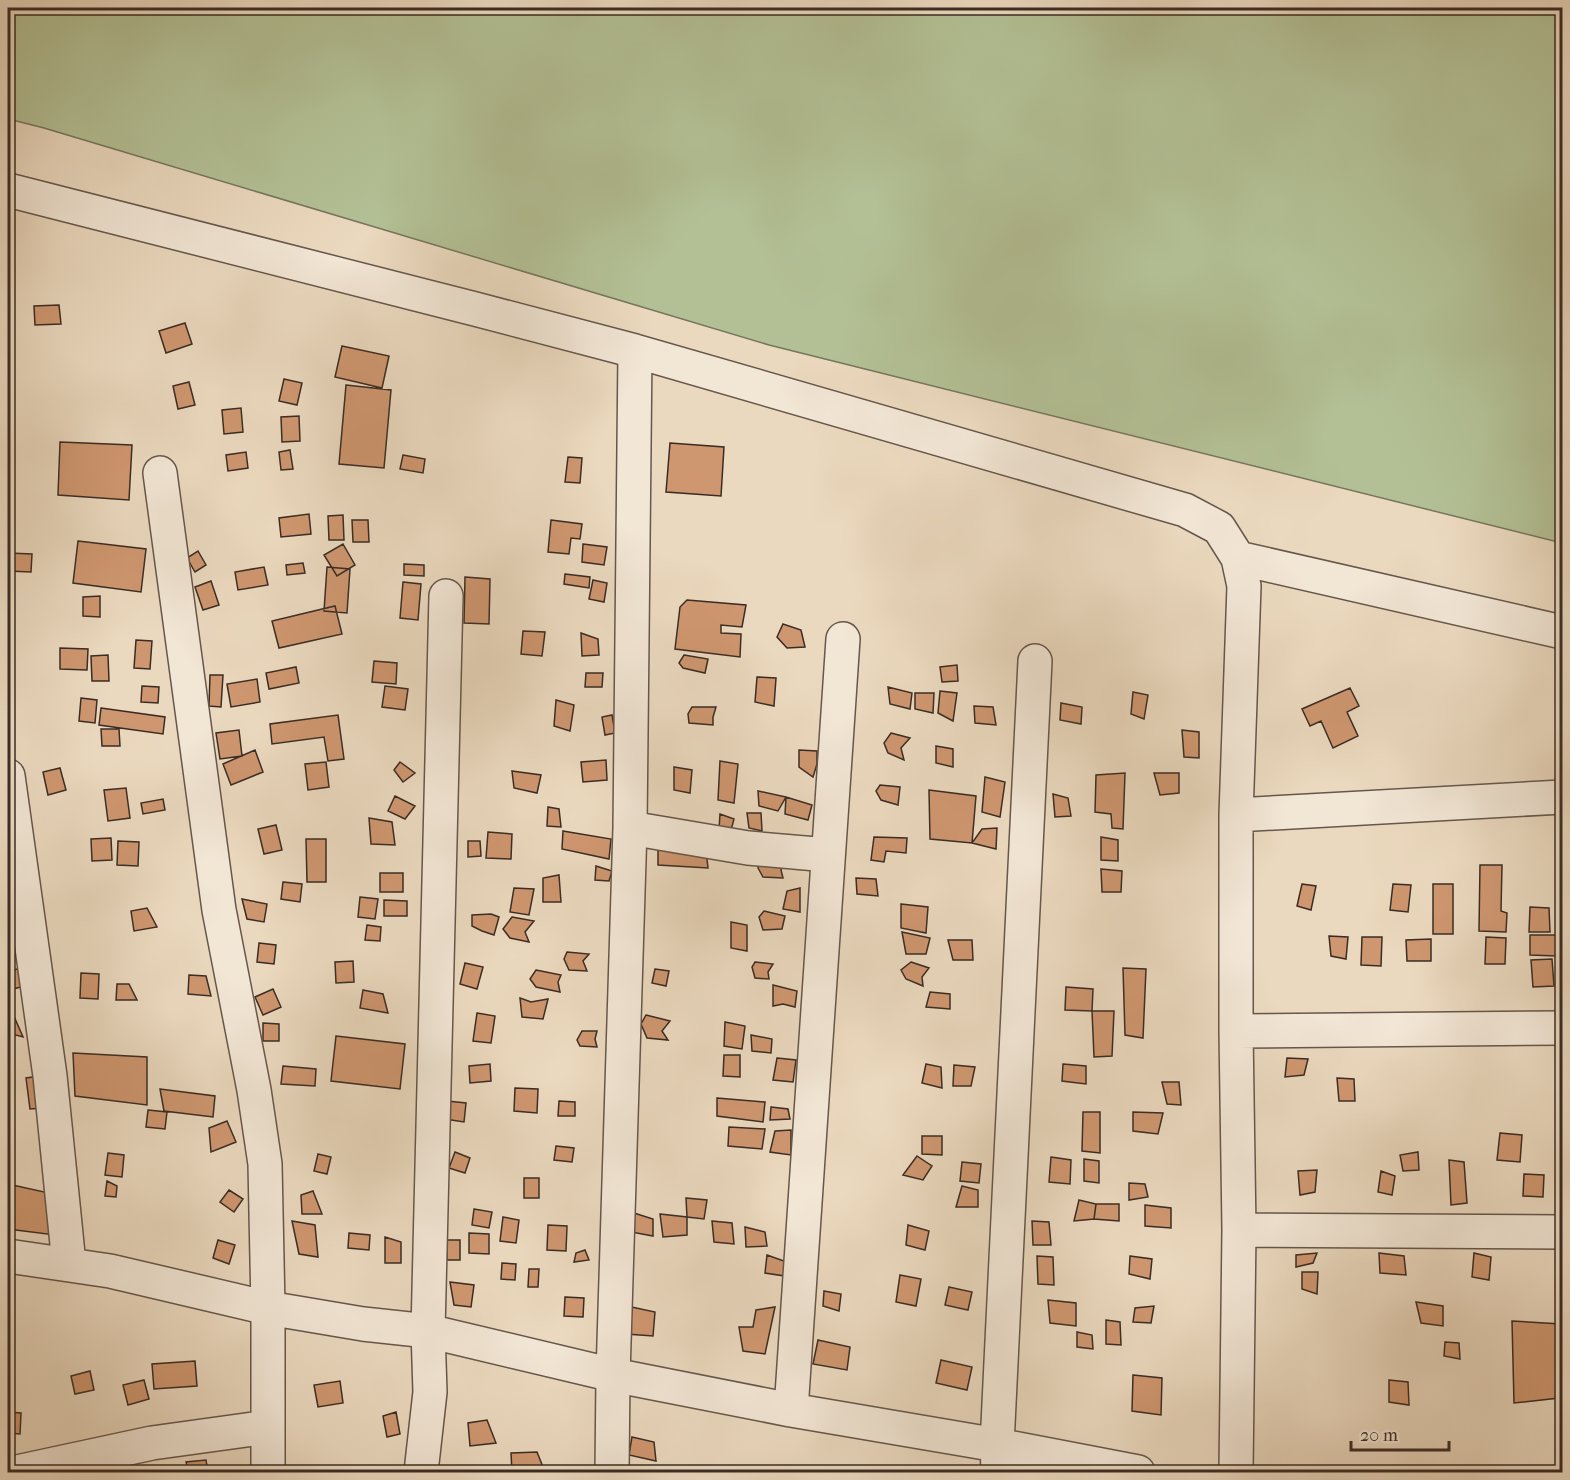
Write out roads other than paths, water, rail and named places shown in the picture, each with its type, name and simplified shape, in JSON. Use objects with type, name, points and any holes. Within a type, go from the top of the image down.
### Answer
[{"type":"street","points":[[8,190],[635,351],[1185,510],[1219,528],[1238,558],[1244,586],[1236,816],[1239,1230],[1236,1473]]},
{"type":"street","points":[[612,1473],[630,828],[635,351]]},
{"type":"street","points":[[160,473],[219,910],[254,1090],[265,1164],[268,1473]]},
{"type":"street","points":[[1238,558],[1563,633]]},
{"type":"street","points":[[421,1473],[430,1392],[428,1331],[446,596]]},
{"type":"street","points":[[791,1410],[843,639]]},
{"type":"street","points":[[997,1459],[1035,662]]},
{"type":"street","points":[[8,776],[50,1076],[69,1264]]},
{"type":"street","points":[[1236,816],[1563,797]]},
{"type":"street","points":[[630,828],[748,848],[828,855]]},
{"type":"street","points":[[1236,1031],[1563,1028]]},
{"type":"street","points":[[1239,1230],[1563,1232]]},
{"type":"street","points":[[8,1256],[110,1271],[268,1308],[363,1324],[428,1331],[613,1375],[791,1410],[997,1459],[1138,1473]]},
{"type":"street","points":[[17,1473],[152,1443],[268,1427]]}]
